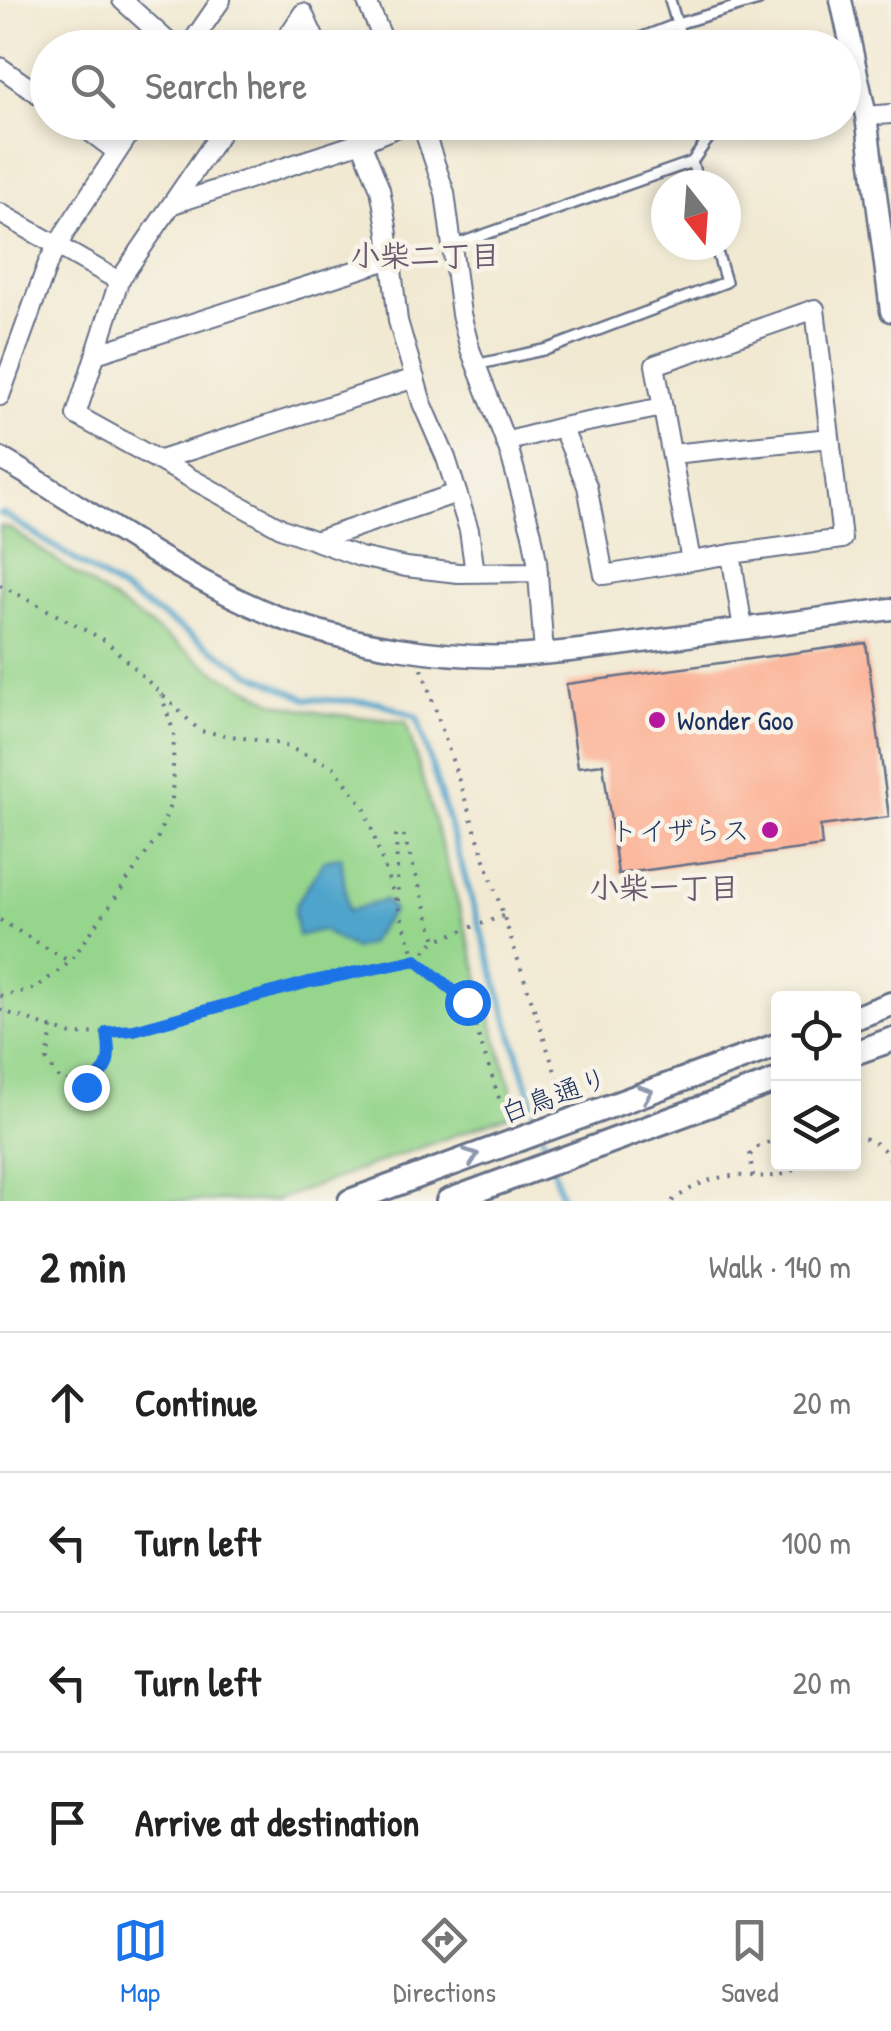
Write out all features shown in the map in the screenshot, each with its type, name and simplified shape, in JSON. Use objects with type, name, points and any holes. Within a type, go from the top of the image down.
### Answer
[{"type":"main road","points":[[861,1015],[891,1004]]},
{"type":"main road","points":[[861,1051],[891,1040]]},
{"type":"main road","name":"白鳥通り","points":[[350,1201],[771,1047]]},
{"type":"main road","points":[[448,1201],[775,1081]]},
{"type":"street","points":[[122,0],[155,30]]},
{"type":"street","points":[[200,30],[220,0]]},
{"type":"street","points":[[842,0],[848,30]]},
{"type":"street","points":[[369,1],[381,30]]},
{"type":"street","points":[[292,30],[304,13],[311,30]]},
{"type":"street","points":[[0,67],[30,88]]},
{"type":"street","points":[[861,92],[891,311]]},
{"type":"street","points":[[866,116],[891,114]]},
{"type":"street","points":[[101,140],[117,152]]},
{"type":"street","points":[[0,396],[8,349],[48,263],[125,140]]},
{"type":"street","points":[[216,140],[120,282],[76,415],[283,529],[360,558],[474,573],[538,572]]},
{"type":"street","points":[[172,204],[367,140]]},
{"type":"street","points":[[427,140],[445,192],[461,314],[532,534],[544,654]]},
{"type":"street","points":[[362,142],[380,189],[398,321],[422,403],[446,458],[469,530],[474,573]]},
{"type":"street","points":[[0,213],[120,282]]},
{"type":"street","points":[[96,354],[391,260]]},
{"type":"street","points":[[562,427],[587,486],[604,576],[842,539],[815,309],[656,366],[692,561]]},
{"type":"street","points":[[160,460],[415,378]]},
{"type":"street","points":[[505,442],[663,407]]},
{"type":"street","points":[[672,454],[830,438]]},
{"type":"street","points":[[0,458],[162,560],[238,600],[286,620],[374,643],[479,655],[544,654],[891,609]]},
{"type":"street","points":[[315,541],[457,493]]},
{"type":"street","points":[[730,554],[743,629]]},
{"type":"lane","points":[[670,0],[679,30]]},
{"type":"lane","points":[[661,30],[758,0]]},
{"type":"lane","points":[[452,246],[692,162],[707,140]]},
{"type":"lane","points":[[692,162],[694,170]]},
{"type":"lane","points":[[476,365],[548,348],[726,282],[720,260]]},
{"type":"path","points":[[0,585],[106,641],[200,730],[282,744],[334,767],[364,806],[416,960],[467,1002],[502,1106]]},
{"type":"path","points":[[415,649],[504,916],[563,1123]]},
{"type":"path","points":[[0,996],[34,989],[70,962],[158,838],[172,800],[174,733],[161,694]]},
{"type":"path","points":[[398,906],[396,836],[403,834],[436,940]]},
{"type":"path","points":[[0,1010],[72,1035],[134,1030],[309,982],[416,960],[436,940],[504,916]]},
{"type":"path","points":[[0,920],[70,962]]},
{"type":"path","points":[[52,1028],[47,1062],[60,1080],[86,1087],[102,1077],[110,1055],[107,1032]]},
{"type":"path","points":[[861,1139],[886,1149],[891,1160]]},
{"type":"path","points":[[753,1176],[750,1155],[771,1142]]},
{"type":"path","points":[[672,1201],[706,1181],[726,1176],[775,1177],[788,1171]]},
{"type":"green space","points":[[0,526],[11,529],[218,673],[276,703],[322,713],[406,722],[518,1112],[274,1201],[0,1201]]},
{"type":"water","points":[[341,856],[348,911],[385,900],[393,910],[368,944],[354,949],[321,930],[298,936],[294,914],[296,904],[324,860]]},
{"type":"building","points":[[866,643],[889,817],[820,826],[822,846],[618,874],[603,764],[578,767],[566,684]]},
{"type":"waterway","points":[[0,514],[248,672],[307,699],[378,702],[417,717],[549,1157]]},
{"type":"waterway","points":[[553,1169],[563,1201]]},
{"type":"place","name":"Wonder Goo","points":[[657,720]]},
{"type":"place","name":"トイザらス","points":[[770,830]]},
{"type":"district","name":"小柴二丁目","points":[[425,255]]},
{"type":"district","name":"小柴一丁目","points":[[664,887]]},
{"type":"route","points":[[86,1087],[102,1077],[110,1055],[107,1032],[134,1030],[309,982],[416,960],[467,1002]]}]
